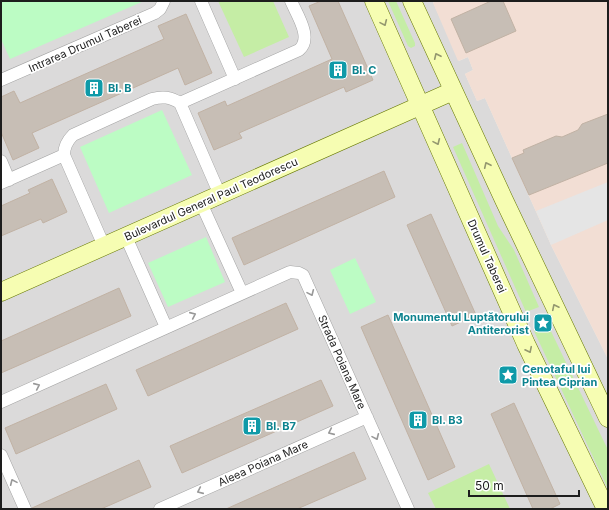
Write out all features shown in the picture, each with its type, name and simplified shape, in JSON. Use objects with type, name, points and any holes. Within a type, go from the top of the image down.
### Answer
[{"type":"main road","name":"Drumul Taberei","points":[[374,1],[526,344],[606,509]]},
{"type":"main road","points":[[412,1],[608,418]]},
{"type":"main road","name":"Bulevardul General Paul Teodorescu","points":[[1,292],[453,91]]},
{"type":"street","name":"Intrarea Drumul Taberei","points":[[1,80],[155,13],[160,9],[164,1]]},
{"type":"street","points":[[201,1],[235,78]]},
{"type":"street","points":[[180,103],[302,47],[305,42],[304,30],[291,1]]},
{"type":"street","points":[[104,246],[64,155],[66,144],[73,135],[152,99],[161,96],[168,97],[180,103],[220,195]]},
{"type":"street","points":[[1,161],[5,181],[64,155]]},
{"type":"street","points":[[201,203],[242,293]]},
{"type":"street","points":[[126,237],[166,327]]},
{"type":"street","name":"Strada Poiana Mare","points":[[1,402],[290,272],[299,272],[303,276],[408,509]]},
{"type":"street","name":"Aleea Poiana Mare","points":[[160,509],[367,416]]},
{"type":"street","points":[[1,455],[25,509]]},
{"type":"shaded area","points":[[1,1],[436,1],[433,2],[459,61],[468,57],[473,70],[465,74],[477,101],[485,98],[551,245],[608,359],[608,509],[1,509]]},
{"type":"shaded area","points":[[436,1],[608,1],[608,359],[551,245],[485,98],[477,101],[465,74],[473,70],[468,57],[458,61],[433,3]]},
{"type":"shaded area","points":[[608,182],[608,220],[551,245],[536,211]]},
{"type":"green space","points":[[1,1],[144,1],[10,59],[1,39]]},
{"type":"green space","points":[[218,1],[273,1],[289,37],[244,57]]},
{"type":"green space","points":[[388,1],[396,1],[415,46],[411,48],[408,46]]},
{"type":"green space","points":[[162,110],[192,175],[109,213],[80,147]]},
{"type":"green space","points":[[462,143],[498,226],[514,250],[539,307],[526,312],[453,147]]},
{"type":"green space","points":[[206,237],[225,282],[168,307],[148,263]]},
{"type":"green space","points":[[355,258],[376,302],[350,314],[330,270]]},
{"type":"green space","points":[[548,325],[608,450],[608,489],[534,331]]},
{"type":"green space","points":[[489,464],[510,509],[436,509],[428,493]]},
{"type":"building","name":"Bl. C","points":[[321,1],[338,1],[373,80],[346,92],[344,87],[239,133],[242,138],[214,150],[198,113],[225,101],[227,106],[332,59],[309,6]]},
{"type":"building","points":[[491,1],[503,1],[516,31],[466,53],[451,19]]},
{"type":"building","name":"Bl. B","points":[[186,14],[212,73],[185,85],[178,68],[32,133],[39,148],[13,160],[1,132],[1,97],[14,91],[20,103],[164,39],[158,26]]},
{"type":"building","points":[[608,114],[608,163],[529,195],[512,158],[524,153],[523,150],[556,136],[562,137],[578,130],[582,124]]},
{"type":"building","points":[[384,171],[395,197],[244,265],[232,238]]},
{"type":"building","points":[[52,179],[67,212],[43,223],[41,219],[1,236],[1,206],[30,193],[28,190]]},
{"type":"building","points":[[431,214],[476,315],[452,326],[407,225]]},
{"type":"building","points":[[119,288],[131,316],[1,373],[1,341]]},
{"type":"building","points":[[286,303],[298,329],[148,396],[136,370]]},
{"type":"building","name":"Bl. B3","points":[[388,315],[455,467],[428,480],[361,327]]},
{"type":"building","name":"Bl. B7","points":[[321,380],[333,406],[182,473],[170,446]]},
{"type":"building","points":[[106,384],[117,409],[16,454],[5,428]]},
{"type":"building","points":[[514,403],[560,504],[550,509],[533,509],[491,414]]},
{"type":"building","points":[[354,452],[366,479],[297,509],[226,509]]},
{"type":"building","points":[[139,460],[151,487],[101,509],[32,509],[32,508]]},
{"type":"place","name":"Bl. C","points":[[338,70]]},
{"type":"place","name":"Bl. B","points":[[94,88]]},
{"type":"place","name":"Monumentul Luptătorului Antiterorist","points":[[543,323]]},
{"type":"place","name":"Cenotaful lui Pintea Ciprian","points":[[508,375]]},
{"type":"place","name":"Bl. B3","points":[[418,420]]},
{"type":"place","name":"Bl. B7","points":[[252,426]]}]
